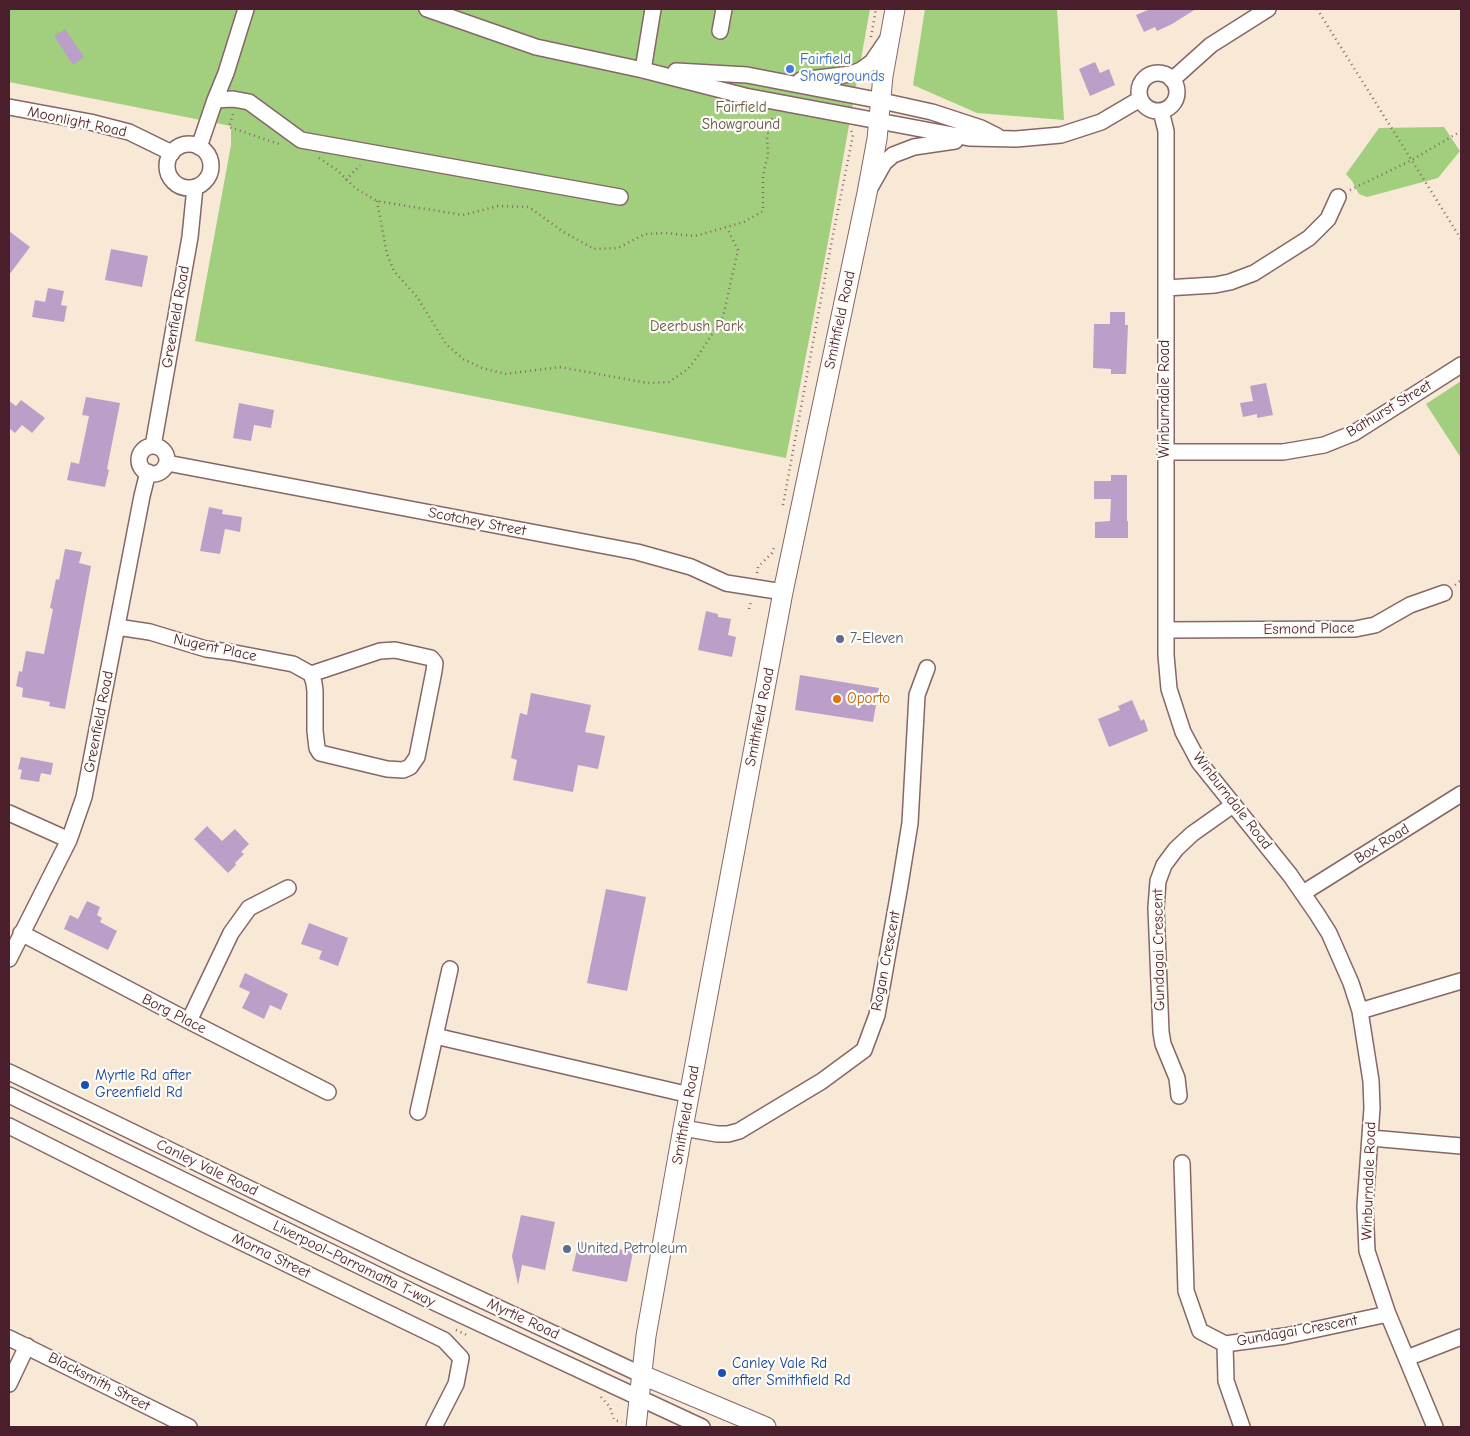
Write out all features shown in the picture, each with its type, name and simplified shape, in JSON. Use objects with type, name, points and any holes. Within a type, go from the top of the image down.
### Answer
[{"type":"main road","name":"Smithfield Road","points":[[636,1427],[646,1330],[783,592],[868,193],[880,122],[883,76],[895,9]]},
{"type":"main road","points":[[640,1374],[766,1427]]},
{"type":"street","points":[[200,147],[246,9]]},
{"type":"street","points":[[427,9],[536,46],[643,70],[745,96],[969,138]]},
{"type":"street","points":[[643,70],[653,9]]},
{"type":"street","points":[[720,31],[724,9]]},
{"type":"street","points":[[1172,80],[1211,45],[1268,9]]},
{"type":"street","points":[[778,81],[809,80],[852,74],[862,70],[872,62],[890,35]]},
{"type":"street","points":[[643,70],[747,76],[778,81],[932,112],[981,128],[1001,138]]},
{"type":"street","points":[[1162,74],[1172,80],[1177,92],[1172,104],[1161,111],[1148,109],[1140,99],[1139,88],[1150,75],[1162,74]]},
{"type":"street","points":[[215,100],[232,99],[249,102],[301,140],[620,197]]},
{"type":"street","points":[[868,193],[884,163],[893,155],[914,147],[969,138],[1044,137],[1078,130],[1101,122],[1140,99]]},
{"type":"street","name":"Moonlight Road","points":[[9,107],[90,122],[129,132],[172,153]]},
{"type":"street","name":"Winburndale Road","points":[[1161,111],[1166,131],[1166,661],[1169,689],[1179,722],[1199,762],[1303,893],[1329,933],[1351,983],[1360,1011],[1371,1081],[1371,1138],[1365,1206],[1366,1243],[1373,1272],[1388,1314],[1435,1427]]},
{"type":"street","points":[[190,144],[200,147],[208,154],[211,168],[205,181],[195,187],[186,188],[173,182],[167,168],[172,153],[182,145],[190,144]]},
{"type":"street","name":"Greenfield Road","points":[[153,446],[190,237],[195,187]]},
{"type":"street","points":[[1166,288],[1215,285],[1230,282],[1254,273],[1309,238],[1328,219],[1338,197]]},
{"type":"street","name":"Bathurst Street","points":[[1165,452],[1283,452],[1324,444],[1354,433],[1461,365]]},
{"type":"street","points":[[153,446],[163,450],[167,457],[163,469],[155,473],[148,472],[142,468],[139,460],[143,451],[153,446]]},
{"type":"street","name":"Scotchey Street","points":[[166,463],[637,552],[691,566],[726,583],[783,592]]},
{"type":"street","name":"Greenfield Road","points":[[9,959],[69,840],[84,797],[148,472]]},
{"type":"street","name":"Esmond Place","points":[[1166,630],[1355,629],[1375,625],[1410,605],[1444,593]]},
{"type":"street","name":"Nugent Place","points":[[117,627],[150,632],[206,649],[293,664],[311,674]]},
{"type":"street","points":[[395,650],[431,658],[435,663],[434,671],[416,757],[410,767],[403,770],[386,769],[320,753],[317,748],[315,731],[315,692],[311,674],[380,651],[395,650]]},
{"type":"street","name":"Rogan Crescent","points":[[683,1128],[717,1134],[739,1131],[822,1081],[864,1050],[877,1015],[900,885],[910,823],[917,695],[927,668]]},
{"type":"street","name":"Box Road","points":[[1303,893],[1461,794]]},
{"type":"street","name":"Gundagai Crescent","points":[[1179,1096],[1177,1078],[1163,1044],[1161,1032],[1156,908],[1158,881],[1164,865],[1176,848],[1192,834],[1233,805]]},
{"type":"street","points":[[9,813],[69,840]]},
{"type":"street","points":[[189,1021],[231,933],[250,908],[288,888]]},
{"type":"street","name":"Borg Place","points":[[21,933],[328,1092]]},
{"type":"street","points":[[418,1112],[450,969]]},
{"type":"street","points":[[1360,1011],[1461,981]]},
{"type":"street","points":[[435,1036],[690,1095]]},
{"type":"street","name":"Canley Vale Road","points":[[9,1072],[405,1264]]},
{"type":"street","name":"Liverpool–Parramatta T-way","points":[[9,1095],[425,1298],[702,1427]]},
{"type":"street","name":"Morna Street","points":[[9,1126],[206,1225],[444,1340],[462,1358],[456,1384],[434,1427]]},
{"type":"street","points":[[1371,1138],[1461,1146]]},
{"type":"street","name":"Gundagai Crescent","points":[[1182,1163],[1186,1291],[1200,1331],[1225,1344],[1285,1336],[1388,1314]]},
{"type":"street","name":"Myrtle Road","points":[[405,1264],[640,1374]]},
{"type":"street","name":"Blacksmith Street","points":[[9,1338],[189,1427]]},
{"type":"street","points":[[1407,1358],[1461,1338]]},
{"type":"street","points":[[1225,1344],[1226,1381],[1242,1427]]},
{"type":"street","points":[[9,1384],[26,1346]]},
{"type":"path","points":[[870,37],[876,9]]},
{"type":"path","points":[[1317,9],[1461,239]]},
{"type":"path","points":[[783,507],[853,135],[850,127]]},
{"type":"path","points":[[1338,197],[1412,160],[1461,131]]},
{"type":"path","points":[[346,180],[357,169],[366,153]]},
{"type":"path","points":[[377,201],[387,254],[394,271],[417,297],[446,344],[463,359],[482,368],[505,374],[560,367],[646,383],[669,382],[688,369],[723,317],[738,250],[727,228]]},
{"type":"path","points":[[755,578],[758,567],[772,553],[776,543]]},
{"type":"green space","points":[[9,9],[870,9],[828,242],[786,458],[195,341],[231,145],[231,126],[9,82]]},
{"type":"green space","points":[[925,9],[1057,9],[1064,120],[977,113],[913,85]]},
{"type":"green space","points":[[1444,127],[1460,151],[1438,178],[1367,197],[1359,194],[1346,174],[1379,128]]},
{"type":"green space","points":[[1461,381],[1461,458],[1426,404]]},
{"type":"building","points":[[1150,9],[1196,9],[1157,31],[1155,27],[1144,32],[1136,15]]},
{"type":"building","points":[[65,29],[84,57],[73,65],[54,36]]},
{"type":"building","points":[[1095,62],[1100,73],[1109,69],[1115,85],[1090,96],[1079,69]]},
{"type":"building","points":[[9,231],[30,247],[9,275]]},
{"type":"building","points":[[111,249],[148,256],[142,287],[105,280]]},
{"type":"building","points":[[48,288],[64,291],[61,305],[67,306],[64,322],[32,317],[35,300],[45,302]]},
{"type":"building","points":[[1110,312],[1125,312],[1125,325],[1128,325],[1126,374],[1111,374],[1111,369],[1093,368],[1094,324],[1110,324]]},
{"type":"building","points":[[1266,383],[1273,415],[1257,418],[1257,414],[1243,417],[1240,403],[1253,401],[1250,386]]},
{"type":"building","points":[[86,397],[120,403],[105,487],[67,480],[71,462],[79,464],[89,416],[82,415]]},
{"type":"building","points":[[21,400],[45,418],[32,433],[22,425],[15,433],[9,428],[9,401],[16,406]]},
{"type":"building","points":[[239,403],[274,410],[271,428],[254,425],[251,441],[233,438]]},
{"type":"building","points":[[1111,475],[1127,475],[1128,538],[1095,538],[1095,522],[1110,521],[1111,499],[1094,499],[1094,481],[1111,481]]},
{"type":"building","points":[[209,507],[223,510],[222,514],[242,517],[240,532],[225,529],[220,554],[200,551]]},
{"type":"building","points":[[65,549],[82,552],[79,563],[91,566],[65,709],[49,706],[50,702],[22,697],[23,688],[16,686],[19,671],[22,672],[26,651],[44,654],[53,609],[50,608],[56,579],[59,580]]},
{"type":"building","points":[[706,611],[718,614],[718,617],[731,619],[728,635],[736,637],[732,657],[698,650]]},
{"type":"building","name":"Oporto","points":[[800,675],[879,688],[873,722],[795,710]]},
{"type":"building","points":[[531,693],[591,705],[585,732],[605,736],[598,769],[578,765],[573,792],[513,780],[517,760],[511,758],[520,713],[527,715]]},
{"type":"building","points":[[1132,700],[1141,721],[1144,719],[1148,731],[1109,747],[1098,719],[1120,710],[1118,706]]},
{"type":"building","points":[[21,757],[53,763],[51,775],[41,773],[39,782],[20,779],[22,770],[18,769]]},
{"type":"building","points":[[207,826],[222,841],[235,829],[249,844],[241,852],[244,854],[228,873],[194,839]]},
{"type":"building","points":[[606,889],[646,897],[627,991],[587,983]]},
{"type":"building","points":[[87,901],[100,907],[97,915],[102,918],[100,922],[117,931],[108,950],[64,929],[70,915],[78,919]]},
{"type":"building","points":[[309,923],[348,938],[338,966],[319,959],[322,951],[301,944]]},
{"type":"building","points":[[245,973],[288,994],[281,1010],[270,1005],[264,1019],[242,1008],[250,992],[239,987]]},
{"type":"building","points":[[521,1215],[555,1222],[545,1270],[522,1265],[518,1285],[512,1256]]},
{"type":"building","points":[[579,1241],[633,1252],[627,1282],[572,1271]]},
{"type":"place","name":"Fairfield Showgrounds","points":[[790,69]]},
{"type":"place","name":"7-Eleven","points":[[840,639]]},
{"type":"place","name":"Oporto","points":[[837,699]]},
{"type":"place","name":"Myrtle Rd after Greenfield Rd","points":[[85,1085]]},
{"type":"place","name":"United Petroleum","points":[[567,1249]]},
{"type":"place","name":"Canley Vale Rd after Smithfield Rd","points":[[722,1373]]},
{"type":"park label","name":"Fairfield Showground","points":[[741,116]]},
{"type":"park label","name":"Deerbush Park","points":[[697,327]]}]
